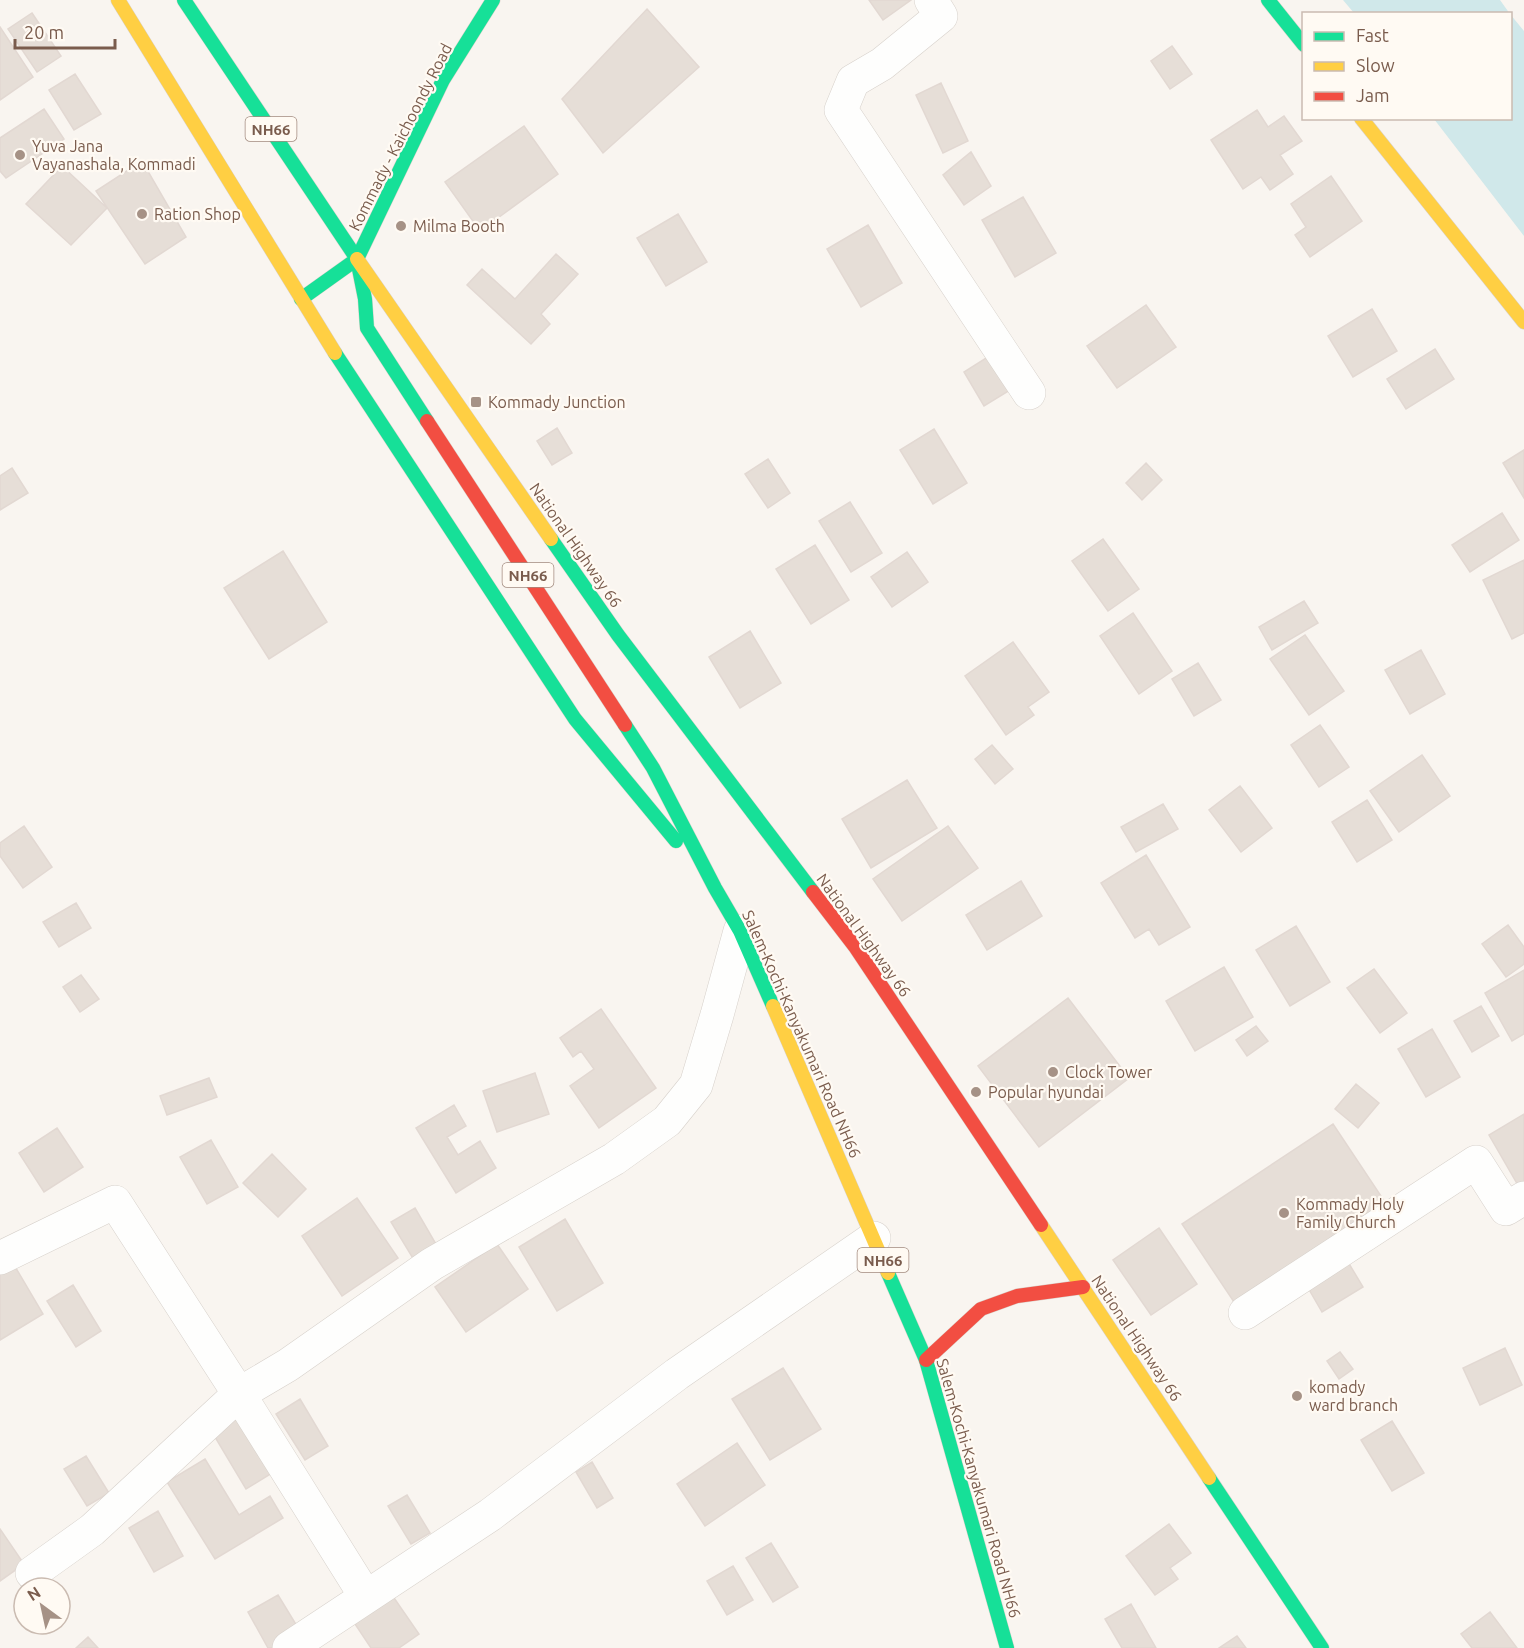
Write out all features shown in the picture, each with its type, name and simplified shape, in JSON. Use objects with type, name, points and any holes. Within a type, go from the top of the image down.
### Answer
[{"type":"main road","name":"NH66","points":[[118,0],[301,299],[575,718],[715,888]]},
{"type":"main road","name":"NH66","points":[[184,0],[357,259]]},
{"type":"main road","name":"Kommady - Kaichoondy Road","points":[[357,259],[443,80],[493,0]]},
{"type":"main road","points":[[1268,0],[1302,42]]},
{"type":"main road","points":[[1363,120],[1524,322]]},
{"type":"main road","points":[[301,299],[357,259]]},
{"type":"main road","name":"Salem-Kochi-Kanyakumari Road NH66","points":[[357,259],[365,299],[367,328],[653,768],[715,888],[740,931],[926,1360],[1007,1648]]},
{"type":"main road","name":"National Highway 66","points":[[357,259],[618,635],[856,948],[1322,1648]]},
{"type":"main road","points":[[926,1360],[981,1310],[1017,1296],[1083,1287]]},
{"type":"street","points":[[936,8],[882,64],[853,81],[841,110],[1029,393]]},
{"type":"street","points":[[32,1573],[92,1530],[239,1394],[288,1365],[432,1264],[614,1159],[667,1121],[696,1085],[740,931]]},
{"type":"street","points":[[1245,1313],[1476,1162],[1506,1209],[1524,1198]]},
{"type":"street","points":[[0,1258],[115,1202],[366,1597]]},
{"type":"street","points":[[290,1648],[490,1515],[677,1374],[874,1238]]},
{"type":"water","points":[[1343,0],[1500,0],[1509,12],[1353,12]]},
{"type":"water","points":[[1512,16],[1524,31],[1524,236],[1435,120],[1512,120]]},
{"type":"building","points":[[869,0],[911,0],[883,20]]},
{"type":"building","points":[[647,9],[699,67],[603,153],[562,99]]},
{"type":"building","points":[[32,13],[61,56],[37,72],[8,29]]},
{"type":"building","points":[[0,27],[33,77],[0,100]]},
{"type":"building","points":[[1172,46],[1192,74],[1170,89],[1151,61]]},
{"type":"building","points":[[75,74],[101,114],[74,130],[49,90]]},
{"type":"building","points":[[941,83],[968,141],[943,153],[916,95]]},
{"type":"building","name":"Yuva Jana Vayanashala, Kommadi","points":[[44,109],[64,139],[6,178],[0,171],[0,138]]},
{"type":"building","points":[[1257,110],[1268,127],[1284,116],[1302,141],[1280,155],[1293,174],[1270,190],[1261,177],[1243,189],[1211,140]]},
{"type":"building","points":[[524,126],[558,174],[480,231],[445,182]]},
{"type":"building","points":[[971,152],[991,186],[964,205],[943,175]]},
{"type":"building","name":"Ration Shop","points":[[142,161],[186,237],[145,264],[96,191]]},
{"type":"building","points":[[62,166],[107,208],[71,245],[26,204]]},
{"type":"building","points":[[1331,176],[1362,221],[1310,257],[1295,235],[1306,227],[1291,204]]},
{"type":"building","points":[[1023,197],[1056,253],[1015,277],[982,220]]},
{"type":"building","points":[[678,214],[707,262],[666,286],[637,238]]},
{"type":"building","points":[[868,225],[902,283],[861,307],[827,249]]},
{"type":"building","points":[[556,254],[578,274],[541,314],[550,324],[531,344],[467,285],[482,269],[515,299]]},
{"type":"building","points":[[1146,305],[1176,347],[1117,388],[1087,346]]},
{"type":"building","points":[[1372,309],[1397,351],[1353,377],[1328,336]]},
{"type":"building","points":[[1435,349],[1454,379],[1406,409],[1387,379]]},
{"type":"building","points":[[994,353],[1015,387],[984,406],[964,372]]},
{"type":"building","points":[[557,428],[572,453],[552,465],[537,441]]},
{"type":"building","points":[[934,429],[967,483],[933,504],[900,450]]},
{"type":"building","points":[[1524,450],[1524,498],[1503,463]]},
{"type":"building","points":[[768,459],[790,493],[768,508],[745,474]]},
{"type":"building","points":[[1146,463],[1162,480],[1142,500],[1126,483]]},
{"type":"building","points":[[12,468],[28,493],[0,510],[0,476]]},
{"type":"building","points":[[850,502],[882,553],[851,572],[819,521]]},
{"type":"building","points":[[1502,513],[1519,540],[1470,572],[1452,545]]},
{"type":"building","points":[[1103,539],[1139,589],[1108,611],[1072,561]]},
{"type":"building","points":[[815,545],[849,600],[811,624],[776,569]]},
{"type":"building","points":[[283,551],[327,622],[269,659],[224,588]]},
{"type":"building","points":[[907,552],[928,582],[892,607],[871,577]]},
{"type":"building","points":[[1524,560],[1524,633],[1512,639],[1483,580]]},
{"type":"building","points":[[1304,601],[1318,623],[1272,650],[1259,627]]},
{"type":"building","points":[[1133,613],[1172,671],[1139,694],[1100,636]]},
{"type":"building","points":[[750,631],[781,683],[740,708],[709,657]]},
{"type":"building","points":[[1305,635],[1344,691],[1309,715],[1270,659]]},
{"type":"building","points":[[1013,642],[1049,692],[1028,707],[1034,715],[1006,735],[965,676]]},
{"type":"building","points":[[1421,650],[1445,694],[1410,714],[1385,670]]},
{"type":"building","points":[[1198,663],[1221,700],[1194,716],[1172,679]]},
{"type":"building","points":[[1320,725],[1349,767],[1319,787],[1291,745]]},
{"type":"building","points":[[992,745],[1013,769],[995,784],[975,759]]},
{"type":"building","points":[[1422,755],[1450,796],[1399,832],[1370,791]]},
{"type":"building","points":[[907,780],[937,828],[871,868],[842,819]]},
{"type":"building","points":[[1240,786],[1272,828],[1241,852],[1209,810]]},
{"type":"building","points":[[1367,800],[1392,840],[1357,862],[1332,822]]},
{"type":"building","points":[[1163,804],[1178,829],[1136,852],[1121,827]]},
{"type":"building","points":[[24,826],[52,867],[23,888],[0,856],[0,843]]},
{"type":"building","points":[[948,826],[978,868],[902,921],[873,879]]},
{"type":"building","points":[[1146,855],[1190,927],[1159,945],[1149,929],[1135,938],[1101,883]]},
{"type":"building","points":[[1021,881],[1042,916],[987,950],[966,915]]},
{"type":"building","points":[[76,903],[91,928],[59,947],[43,922]]},
{"type":"building","points":[[1508,925],[1524,947],[1524,964],[1506,977],[1482,944]]},
{"type":"building","points":[[1296,926],[1330,982],[1290,1006],[1256,950]]},
{"type":"building","points":[[1224,967],[1253,1017],[1195,1051],[1166,1001]]},
{"type":"building","points":[[1374,969],[1407,1013],[1380,1033],[1347,988]]},
{"type":"building","points":[[1524,970],[1524,1034],[1512,1041],[1485,993]]},
{"type":"building","points":[[81,975],[99,999],[80,1012],[63,987]]},
{"type":"building","name":"Clock Tower","points":[[1068,998],[1129,1078],[1039,1147],[978,1066]]},
{"type":"building","points":[[1481,1006],[1499,1036],[1472,1052],[1454,1021]]},
{"type":"building","points":[[601,1009],[656,1088],[599,1128],[570,1086],[594,1069],[581,1051],[573,1057],[560,1038]]},
{"type":"building","points":[[1256,1026],[1268,1041],[1247,1056],[1236,1040]]},
{"type":"building","points":[[1432,1029],[1460,1077],[1426,1097],[1398,1049]]},
{"type":"building","points":[[535,1073],[549,1114],[497,1132],[483,1091]]},
{"type":"building","points":[[209,1078],[217,1097],[167,1115],[160,1096]]},
{"type":"building","points":[[1356,1084],[1379,1103],[1358,1128],[1335,1109]]},
{"type":"building","points":[[454,1105],[466,1126],[447,1137],[458,1155],[480,1141],[496,1168],[456,1193],[416,1128]]},
{"type":"building","points":[[1524,1114],[1524,1184],[1519,1187],[1489,1135]]},
{"type":"building","name":"Kommady Holy Family Church","points":[[1333,1124],[1385,1202],[1234,1302],[1182,1224]]},
{"type":"building","points":[[57,1128],[83,1167],[44,1192],[19,1153]]},
{"type":"building","points":[[211,1140],[238,1187],[207,1204],[180,1157]]},
{"type":"building","points":[[272,1154],[306,1189],[278,1217],[243,1183]]},
{"type":"building","points":[[357,1198],[398,1258],[342,1296],[302,1236]]},
{"type":"building","points":[[415,1208],[440,1251],[417,1265],[391,1222]]},
{"type":"building","points":[[565,1219],[603,1283],[557,1311],[519,1247]]},
{"type":"building","points":[[1159,1228],[1197,1284],[1151,1315],[1113,1260]]},
{"type":"building","points":[[497,1244],[528,1289],[466,1332],[435,1287]]},
{"type":"building","points":[[10,1258],[43,1314],[0,1340],[0,1264]]},
{"type":"building","points":[[1348,1262],[1363,1287],[1322,1312],[1307,1286]]},
{"type":"building","points":[[73,1285],[101,1331],[76,1347],[47,1301]]},
{"type":"building","points":[[1505,1348],[1522,1385],[1480,1405],[1463,1368]]},
{"type":"building","points":[[1340,1352],[1353,1369],[1339,1379],[1327,1361]]},
{"type":"building","points":[[783,1368],[821,1429],[770,1460],[732,1399]]},
{"type":"building","points":[[300,1399],[328,1446],[305,1460],[276,1414]]},
{"type":"building","points":[[241,1408],[277,1470],[246,1489],[209,1427]]},
{"type":"building","points":[[1392,1421],[1424,1473],[1392,1491],[1361,1440]]},
{"type":"building","points":[[737,1443],[765,1485],[705,1526],[677,1484]]},
{"type":"building","points":[[86,1456],[109,1493],[87,1506],[64,1469]]},
{"type":"building","points":[[205,1459],[239,1515],[270,1496],[283,1518],[215,1559],[167,1482]]},
{"type":"building","points":[[592,1462],[613,1498],[597,1508],[576,1472]]},
{"type":"building","points":[[407,1495],[430,1533],[411,1544],[388,1506]]},
{"type":"building","points":[[158,1511],[183,1556],[154,1572],[129,1528]]},
{"type":"building","points":[[1169,1524],[1191,1553],[1170,1568],[1178,1579],[1155,1595],[1126,1556]]},
{"type":"building","points":[[0,1529],[24,1564],[0,1581]]},
{"type":"building","points":[[771,1543],[798,1587],[773,1602],[746,1558]]},
{"type":"building","points":[[733,1566],[753,1600],[727,1615],[707,1581]]},
{"type":"building","points":[[278,1595],[300,1631],[268,1648],[248,1612]]},
{"type":"building","points":[[392,1595],[419,1634],[399,1648],[371,1648],[353,1621]]},
{"type":"building","points":[[1131,1604],[1156,1648],[1122,1648],[1105,1619]]},
{"type":"building","points":[[1490,1612],[1517,1648],[1472,1648],[1461,1634]]},
{"type":"building","points":[[1237,1636],[1246,1648],[1219,1648]]},
{"type":"building","points":[[88,1637],[98,1648],[76,1648]]},
{"type":"traffic: fast","points":[[184,0],[357,259],[365,299],[367,328],[427,421]]},
{"type":"traffic: fast","points":[[357,259],[443,80],[493,0]]},
{"type":"traffic: fast","points":[[1268,0],[1302,42]]},
{"type":"traffic: fast","points":[[301,299],[357,259]]},
{"type":"traffic: fast","points":[[335,353],[575,719],[676,841]]},
{"type":"traffic: fast","points":[[551,539],[618,635],[813,892]]},
{"type":"traffic: fast","points":[[625,725],[653,768],[715,888],[740,931],[773,1006]]},
{"type":"traffic: fast","points":[[888,1273],[926,1360],[1007,1648]]},
{"type":"traffic: fast","points":[[1209,1478],[1322,1648]]},
{"type":"traffic: slow","points":[[118,0],[335,353]]},
{"type":"traffic: slow","points":[[1363,120],[1524,322]]},
{"type":"traffic: slow","points":[[357,259],[551,539]]},
{"type":"traffic: slow","points":[[773,1006],[888,1273]]},
{"type":"traffic: slow","points":[[1041,1225],[1209,1478]]},
{"type":"traffic: jam","points":[[427,421],[625,725]]},
{"type":"traffic: jam","points":[[813,892],[856,948],[1041,1225]]},
{"type":"traffic: jam","points":[[926,1360],[981,1309],[1017,1296],[1083,1287]]},
{"type":"place","name":"Yuva Jana Vayanashala, Kommadi","points":[[20,155]]},
{"type":"place","name":"Ration Shop","points":[[142,214]]},
{"type":"place","name":"Milma Booth","points":[[401,226]]},
{"type":"place","name":"Kommady Junction","points":[[476,402]]},
{"type":"place","name":"Clock Tower","points":[[1053,1072]]},
{"type":"place","name":"Popular hyundai","points":[[976,1092]]},
{"type":"place","name":"Kommady Holy Family Church","points":[[1284,1213]]},
{"type":"place","name":"komady ward branch","points":[[1297,1396]]}]
